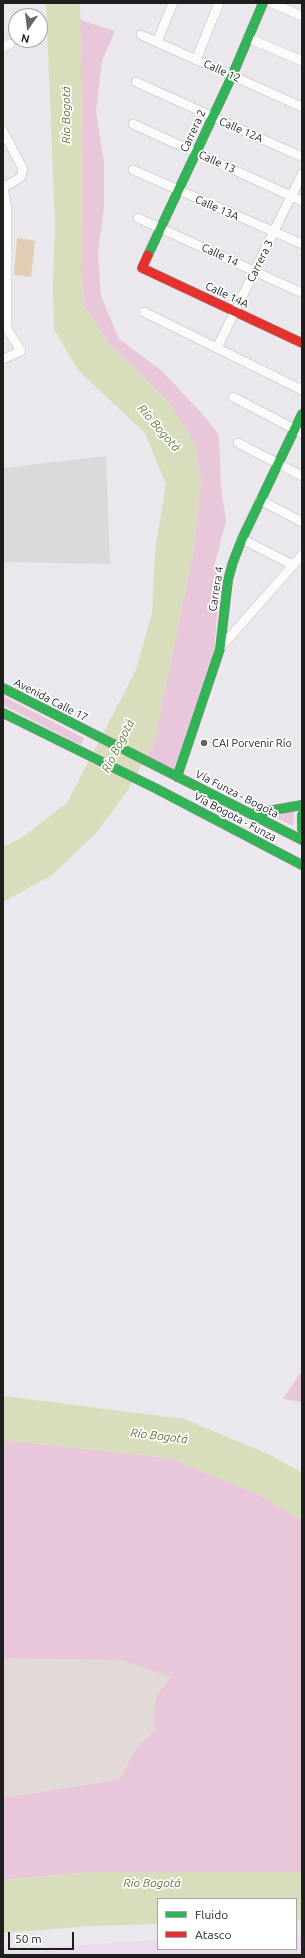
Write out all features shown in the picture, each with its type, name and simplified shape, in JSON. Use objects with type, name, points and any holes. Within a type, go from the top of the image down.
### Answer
[{"type":"street","points":[[157,42],[173,3]]},
{"type":"street","points":[[196,60],[219,3]]},
{"type":"street","name":"Carrera 2","points":[[142,268],[232,76],[263,3]]},
{"type":"street","points":[[272,3],[302,16]]},
{"type":"street","name":"Calle 12","points":[[141,35],[302,107]]},
{"type":"street","points":[[248,38],[302,61]]},
{"type":"street","name":"Calle 12A","points":[[136,82],[302,158]]},
{"type":"street","name":"Calle 13","points":[[133,124],[302,201]]},
{"type":"street","points":[[3,359],[21,351],[5,326],[7,208],[3,188],[21,177],[23,169],[4,135]]},
{"type":"street","name":"Calle 13A","points":[[133,170],[302,244]]},
{"type":"street","name":"Carrera 3","points":[[217,348],[302,174]]},
{"type":"street","name":"Calle 14","points":[[138,218],[302,293]]},
{"type":"street","name":"Calle 14A","points":[[142,268],[302,343]]},
{"type":"street","points":[[144,312],[302,390]]},
{"type":"street","points":[[234,397],[298,431]]},
{"type":"street","name":"Carrera 4","points":[[177,777],[220,649],[228,580],[242,539],[278,464],[298,431],[302,414]]},
{"type":"street","points":[[238,443],[302,476]]},
{"type":"street","points":[[260,500],[302,522]]},
{"type":"street","points":[[242,539],[293,565]]},
{"type":"street","points":[[220,649],[302,555]]},
{"type":"street","name":"Avenida Calle 17","points":[[3,688],[161,769]]},
{"type":"street","name":"Vía Bogota - Funza","points":[[3,713],[157,789],[302,865]]},
{"type":"street","name":"Vía Funza - Bogota","points":[[161,769],[302,840]]},
{"type":"street","points":[[251,814],[302,805]]},
{"type":"street","points":[[302,815],[302,829]]},
{"type":"shaded area","points":[[80,20],[115,31],[102,61],[96,112],[104,162],[104,207],[98,253],[101,296],[119,339],[163,372],[205,417],[219,435],[221,488],[226,521],[214,567],[220,584],[214,650],[174,769],[147,756],[154,743],[193,553],[201,482],[194,442],[168,402],[109,344],[84,306],[81,272],[82,133]]},
{"type":"shaded area","points":[[17,238],[35,241],[31,277],[14,275]]},
{"type":"shaded area","points":[[106,456],[110,564],[3,562],[3,468]]},
{"type":"shaded area","points":[[3,696],[84,738],[81,745],[3,705]]},
{"type":"shaded area","points":[[294,810],[293,826],[275,817]]},
{"type":"shaded area","points":[[302,1370],[302,1402],[283,1399]]},
{"type":"shaded area","points":[[3,1440],[169,1458],[256,1493],[302,1520],[302,1872],[92,1872],[3,1880]]},
{"type":"shaded area","points":[[3,1658],[122,1660],[171,1677],[156,1697],[153,1717],[156,1730],[138,1746],[119,1780],[3,1798]]},
{"type":"shaded area","points":[[302,1935],[302,1955],[3,1955],[3,1950],[157,1940],[157,1950],[297,1950],[297,1936]]},
{"type":"water","name":"Río Bogotá","points":[[46,3],[80,3],[82,133],[81,272],[84,306],[109,344],[168,402],[194,442],[201,482],[193,553],[154,743],[128,790],[96,833],[52,875],[3,902],[3,847],[20,839],[67,803],[136,670],[152,612],[155,551],[166,484],[145,433],[78,370],[54,329],[53,285],[55,223],[48,48],[48,8],[46,8]]},
{"type":"water","name":"Río Bogotá","points":[[3,1396],[184,1419],[270,1455],[302,1473],[302,1520],[256,1493],[169,1458],[3,1440]]},
{"type":"water","name":"Río Bogotá","points":[[92,1872],[302,1872],[302,1920],[297,1920],[297,1898],[157,1898],[157,1924],[90,1926],[3,1933],[3,1880]]},
{"type":"traffic: fast","points":[[148,255],[232,76],[263,3]]},
{"type":"traffic: fast","points":[[177,777],[220,649],[228,580],[233,562],[242,539],[302,414]]},
{"type":"traffic: fast","points":[[3,688],[302,840]]},
{"type":"traffic: fast","points":[[3,713],[157,789],[302,865]]},
{"type":"traffic: fast","points":[[251,814],[302,805]]},
{"type":"traffic: fast","points":[[302,815],[302,829]]},
{"type":"traffic: jam","points":[[148,255],[142,268],[302,343]]},
{"type":"place","name":"CAI Porvenir Río","points":[[204,743]]}]
